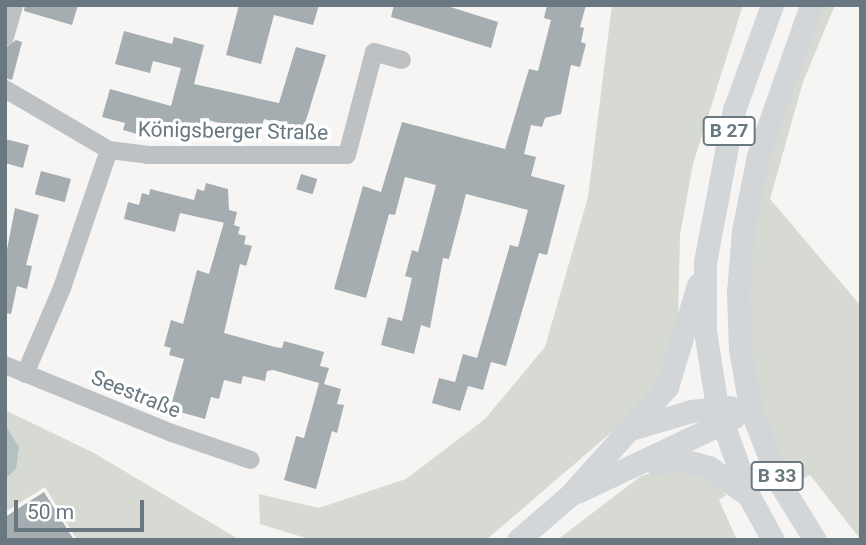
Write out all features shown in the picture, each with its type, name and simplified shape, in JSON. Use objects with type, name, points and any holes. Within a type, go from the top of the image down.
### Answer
[{"type":"main road","name":"B 27","points":[[517,540],[570,495],[667,387],[705,262],[734,110],[772,5]]},
{"type":"main road","name":"B 27","points":[[631,429],[719,416],[750,407],[740,349],[743,232],[772,107],[811,5]]},
{"type":"main road","name":"B 33","points":[[705,262],[705,331],[719,416],[749,496],[774,540]]},
{"type":"main road","name":"B 33","points":[[750,407],[779,482],[815,540]]},
{"type":"main road","name":"B 27","points":[[570,495],[628,467],[719,416]]},
{"type":"main road","points":[[628,467],[679,459],[709,467],[749,496]]},
{"type":"street","points":[[5,37],[14,5]]},
{"type":"street","name":"Königsberger Straße","points":[[5,89],[109,150],[148,155],[346,155],[374,52],[402,60]]},
{"type":"street","name":"Königsberger Straße","points":[[25,374],[62,288],[109,150]]},
{"type":"street","name":"Seestraße","points":[[5,365],[251,460]]},
{"type":"shaded area","points":[[612,5],[743,5],[693,164],[680,235],[678,318],[657,384],[635,412],[486,540],[312,540],[260,524],[259,494],[319,508],[406,479],[485,419],[545,347],[588,197]]},
{"type":"shaded area","points":[[818,5],[835,5],[803,82],[770,199],[861,306],[861,540],[810,475],[789,486],[755,395],[747,329],[746,272],[757,195]]},
{"type":"shaded area","points":[[5,410],[94,453],[240,540],[77,540],[45,487],[5,512]]},
{"type":"shaded area","points":[[5,425],[19,447],[16,469],[5,479]]},
{"type":"shaded area","points":[[667,468],[694,469],[715,481],[726,495],[719,500],[737,540],[557,540],[641,476]]},
{"type":"building","points":[[25,5],[78,5],[72,25],[24,11]]},
{"type":"building","points":[[239,5],[319,5],[313,25],[274,15],[261,64],[226,55]]},
{"type":"building","points":[[394,5],[444,5],[498,22],[491,48],[391,17]]},
{"type":"building","points":[[547,5],[586,5],[580,27],[584,28],[581,42],[586,44],[580,67],[571,65],[561,114],[545,118],[542,127],[531,125],[524,154],[536,157],[531,176],[565,185],[547,255],[539,253],[506,366],[491,362],[483,390],[468,386],[460,411],[432,403],[439,378],[455,382],[463,354],[477,358],[510,245],[518,247],[528,210],[466,194],[449,259],[443,258],[430,328],[421,325],[414,354],[381,345],[388,317],[402,321],[412,278],[405,276],[412,250],[418,252],[436,185],[405,177],[395,215],[389,214],[366,298],[334,289],[363,186],[381,192],[402,122],[505,149],[529,69],[538,71],[551,20],[544,18]]},
{"type":"building","points":[[124,31],[172,44],[174,37],[204,45],[194,84],[279,103],[296,47],[326,55],[303,130],[264,119],[260,134],[208,120],[203,137],[180,130],[178,136],[155,129],[144,136],[123,130],[125,123],[102,117],[110,89],[171,106],[181,68],[153,61],[150,73],[115,64]]},
{"type":"building","points":[[16,40],[22,42],[12,80],[5,78],[5,48]]},
{"type":"building","points":[[5,139],[29,145],[23,168],[5,163]]},
{"type":"building","points":[[41,171],[71,179],[65,202],[35,194]]},
{"type":"building","points":[[301,174],[317,179],[313,194],[296,189]]},
{"type":"building","points":[[206,183],[228,189],[229,210],[237,212],[234,225],[180,213],[175,232],[124,219],[128,202],[139,205],[142,193],[149,195],[150,189],[194,200],[197,189],[204,191]]},
{"type":"building","points":[[15,208],[39,215],[26,265],[32,266],[27,289],[17,286],[11,314],[5,313],[5,260]]},
{"type":"building","points":[[224,222],[240,227],[238,234],[246,236],[244,244],[252,246],[246,266],[240,264],[224,333],[275,347],[282,348],[284,341],[324,352],[320,366],[329,368],[324,384],[341,389],[337,404],[344,405],[337,433],[332,431],[316,489],[284,480],[296,436],[304,438],[319,383],[273,370],[267,371],[265,381],[243,376],[241,384],[224,380],[219,399],[211,397],[205,419],[180,412],[182,405],[172,402],[184,359],[169,355],[171,348],[164,346],[171,320],[183,324],[197,270],[209,274]]},
{"type":"building","points":[[44,492],[74,540],[5,540],[5,517]]}]
